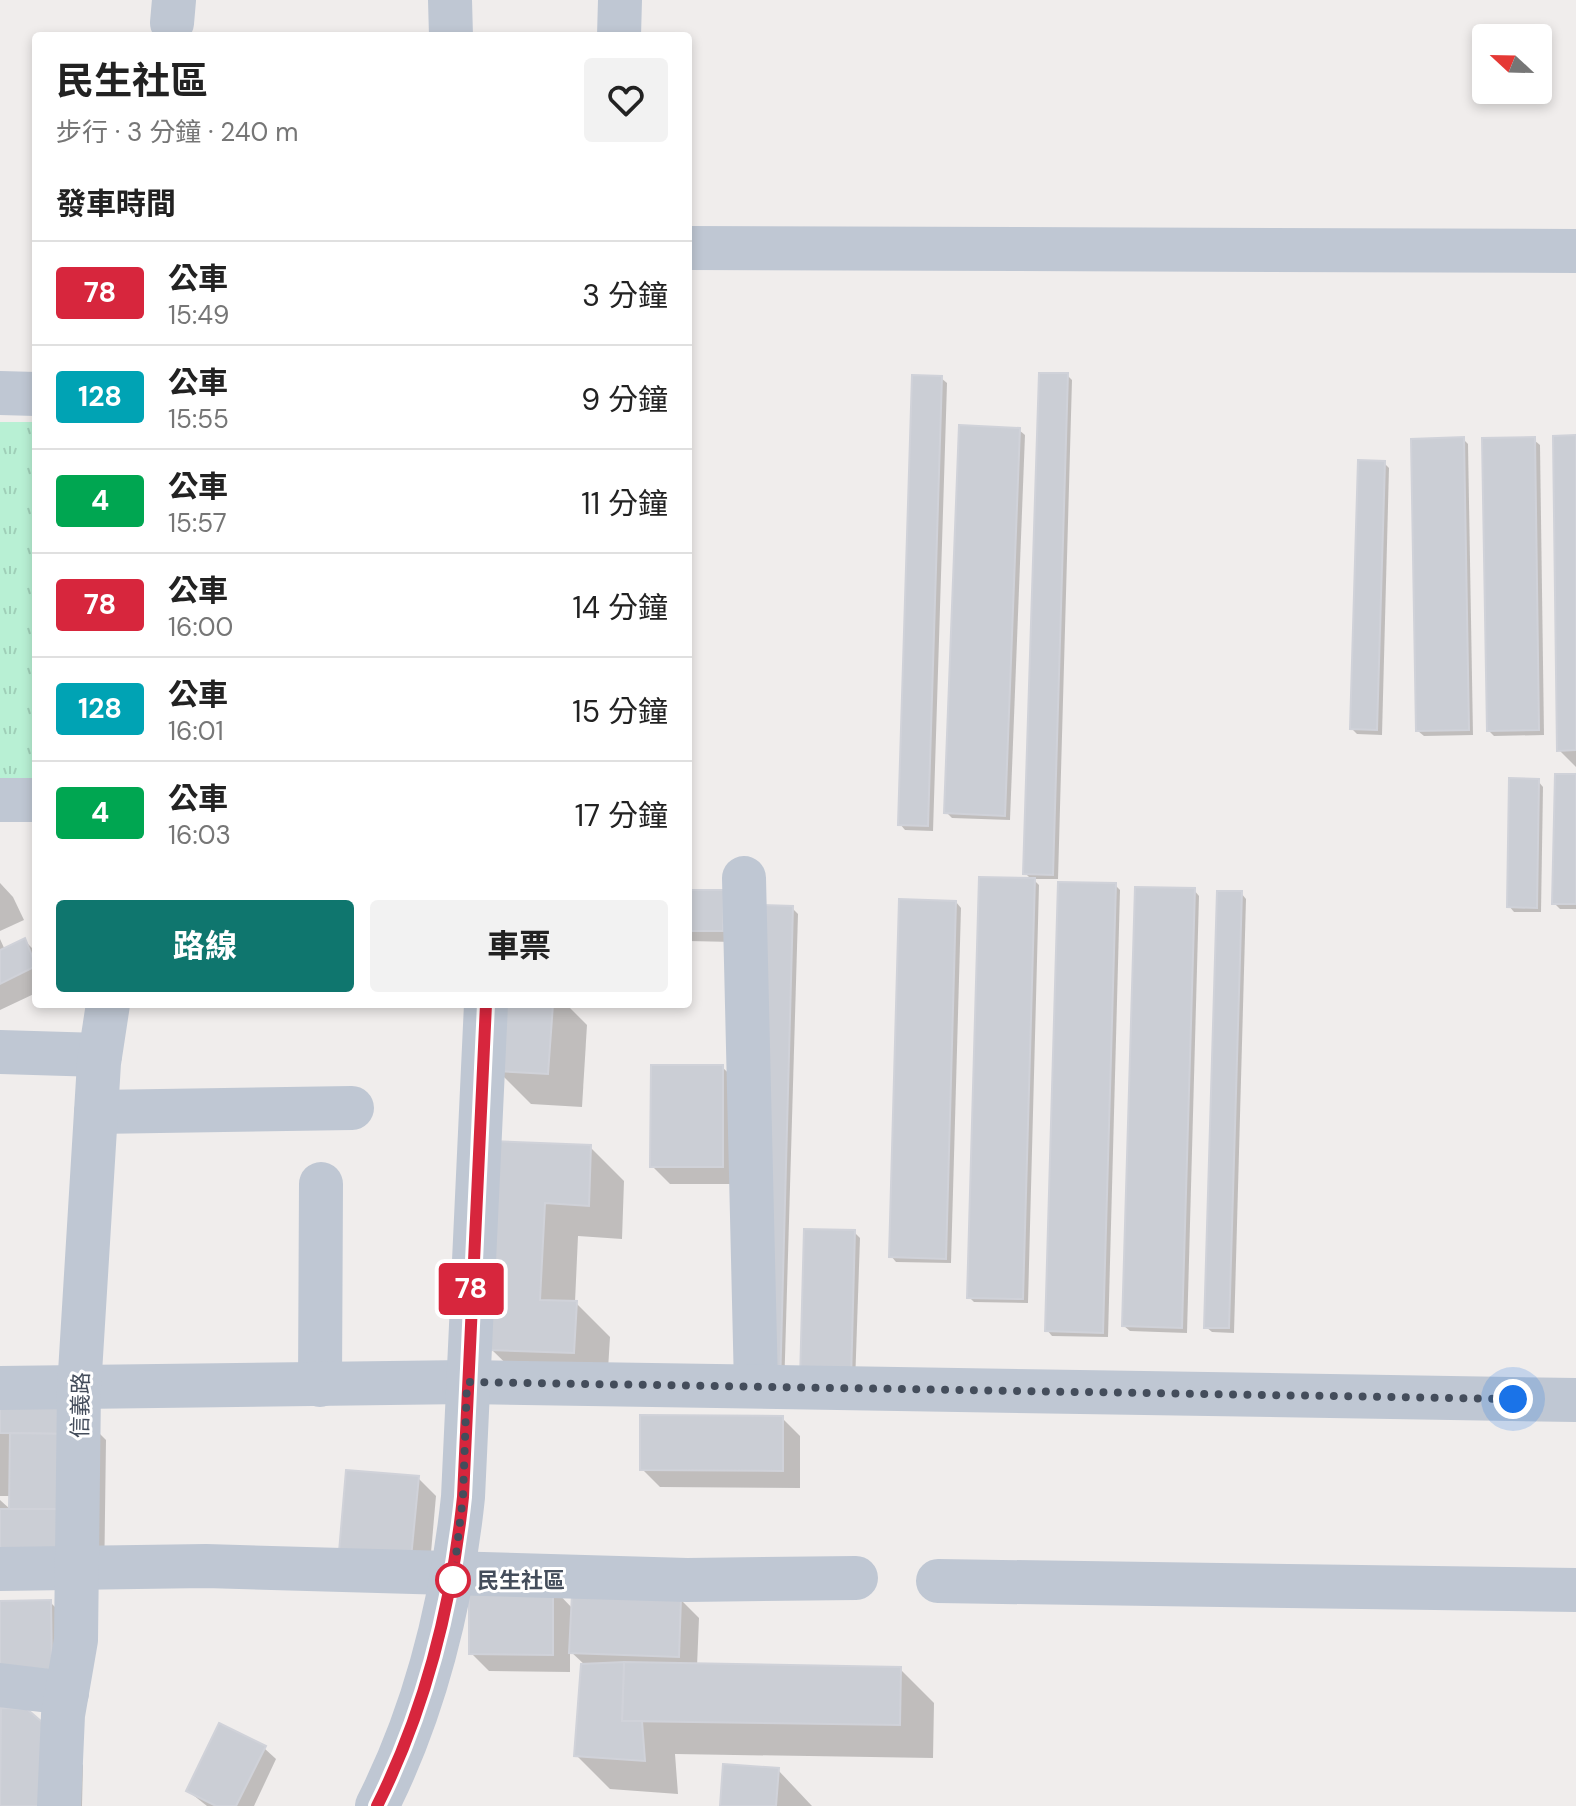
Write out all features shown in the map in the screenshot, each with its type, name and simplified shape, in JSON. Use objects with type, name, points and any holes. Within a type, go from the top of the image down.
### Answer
[{"type":"street","points":[[450,0],[451,32]]},
{"type":"street","points":[[619,32],[620,0]]},
{"type":"street","points":[[692,248],[1576,251]]},
{"type":"street","points":[[0,393],[32,394]]},
{"type":"street","points":[[0,800],[32,800]]},
{"type":"street","points":[[744,878],[756,1386]]},
{"type":"street","name":"信義路","points":[[59,1806],[67,1693],[76,1640],[79,1389],[100,1055],[107,1008]]},
{"type":"street","points":[[377,1806],[423,1688],[455,1575],[463,1497],[486,1008]]},
{"type":"street","points":[[0,1052],[100,1055]]},
{"type":"street","points":[[96,1112],[352,1108]]},
{"type":"street","points":[[320,1385],[321,1184]]},
{"type":"street","points":[[0,1388],[467,1382],[1576,1400]]},
{"type":"street","points":[[0,1569],[206,1566],[687,1580],[856,1578]]},
{"type":"street","points":[[938,1581],[1576,1590]]},
{"type":"street","points":[[0,1685],[67,1693]]},
{"type":"green space","points":[[0,422],[32,422],[32,778],[0,779]]},
{"type":"building","points":[[1039,373],[1068,373],[1053,875],[1023,874]]},
{"type":"building","points":[[912,375],[942,376],[928,826],[898,825]]},
{"type":"building","points":[[959,425],[1020,428],[1005,816],[944,813]]},
{"type":"building","points":[[1576,435],[1576,750],[1557,751],[1553,436]]},
{"type":"building","points":[[1464,437],[1469,730],[1416,731],[1411,439]]},
{"type":"building","points":[[1535,437],[1539,730],[1487,731],[1482,438]]},
{"type":"building","points":[[1358,460],[1385,461],[1377,730],[1350,729]]},
{"type":"building","points":[[1555,774],[1576,774],[1576,904],[1552,904]]},
{"type":"building","points":[[1509,778],[1539,779],[1537,908],[1507,907]]},
{"type":"building","points":[[979,877],[1035,878],[1023,1299],[967,1298]]},
{"type":"building","points":[[1058,882],[1116,883],[1103,1333],[1045,1331]]},
{"type":"building","points":[[1135,887],[1195,888],[1182,1328],[1122,1326]]},
{"type":"building","points":[[692,890],[724,890],[723,931],[692,931]]},
{"type":"building","points":[[1217,891],[1242,891],[1229,1328],[1204,1328]]},
{"type":"building","points":[[899,899],[956,901],[946,1259],[889,1257]]},
{"type":"building","points":[[758,905],[793,906],[780,1387],[744,1387]]},
{"type":"building","points":[[25,938],[32,956],[32,968],[0,984],[0,950]]},
{"type":"building","points":[[499,1008],[553,1008],[548,1074],[495,1071]]},
{"type":"building","points":[[651,1065],[723,1065],[723,1167],[650,1167]]},
{"type":"building","points":[[489,1141],[591,1145],[589,1206],[545,1203],[540,1300],[577,1301],[574,1353],[490,1350]]},
{"type":"building","points":[[804,1229],[855,1230],[851,1380],[800,1380]]},
{"type":"building","points":[[0,1403],[73,1404],[72,1434],[0,1433]]},
{"type":"building","points":[[640,1415],[783,1416],[783,1471],[640,1470]]},
{"type":"building","points":[[10,1433],[72,1434],[71,1509],[9,1509]]},
{"type":"building","points":[[346,1470],[419,1476],[411,1558],[339,1552]]},
{"type":"building","points":[[0,1509],[71,1509],[71,1555],[0,1554]]},
{"type":"building","points":[[469,1586],[553,1586],[553,1655],[469,1654]]},
{"type":"building","points":[[572,1594],[681,1598],[679,1657],[569,1653]]},
{"type":"building","points":[[51,1600],[52,1670],[0,1671],[0,1601]]},
{"type":"building","points":[[624,1662],[901,1667],[900,1725],[622,1721]]},
{"type":"building","points":[[624,1662],[622,1721],[642,1721],[645,1761],[574,1756],[581,1664]]},
{"type":"building","points":[[1,1708],[27,1709],[50,1729],[48,1806],[0,1806]]},
{"type":"building","points":[[219,1723],[266,1746],[236,1806],[216,1806],[186,1791]]},
{"type":"building","points":[[723,1764],[779,1768],[776,1806],[720,1806]]},
{"type":"bus line","name":"78","points":[[377,1806],[423,1688],[455,1575],[463,1497],[486,1008]]},
{"type":"place","name":"民生社區","points":[[453,1580]]},
{"type":"route","points":[[453,1580],[463,1497],[467,1382],[1513,1399]]}]
